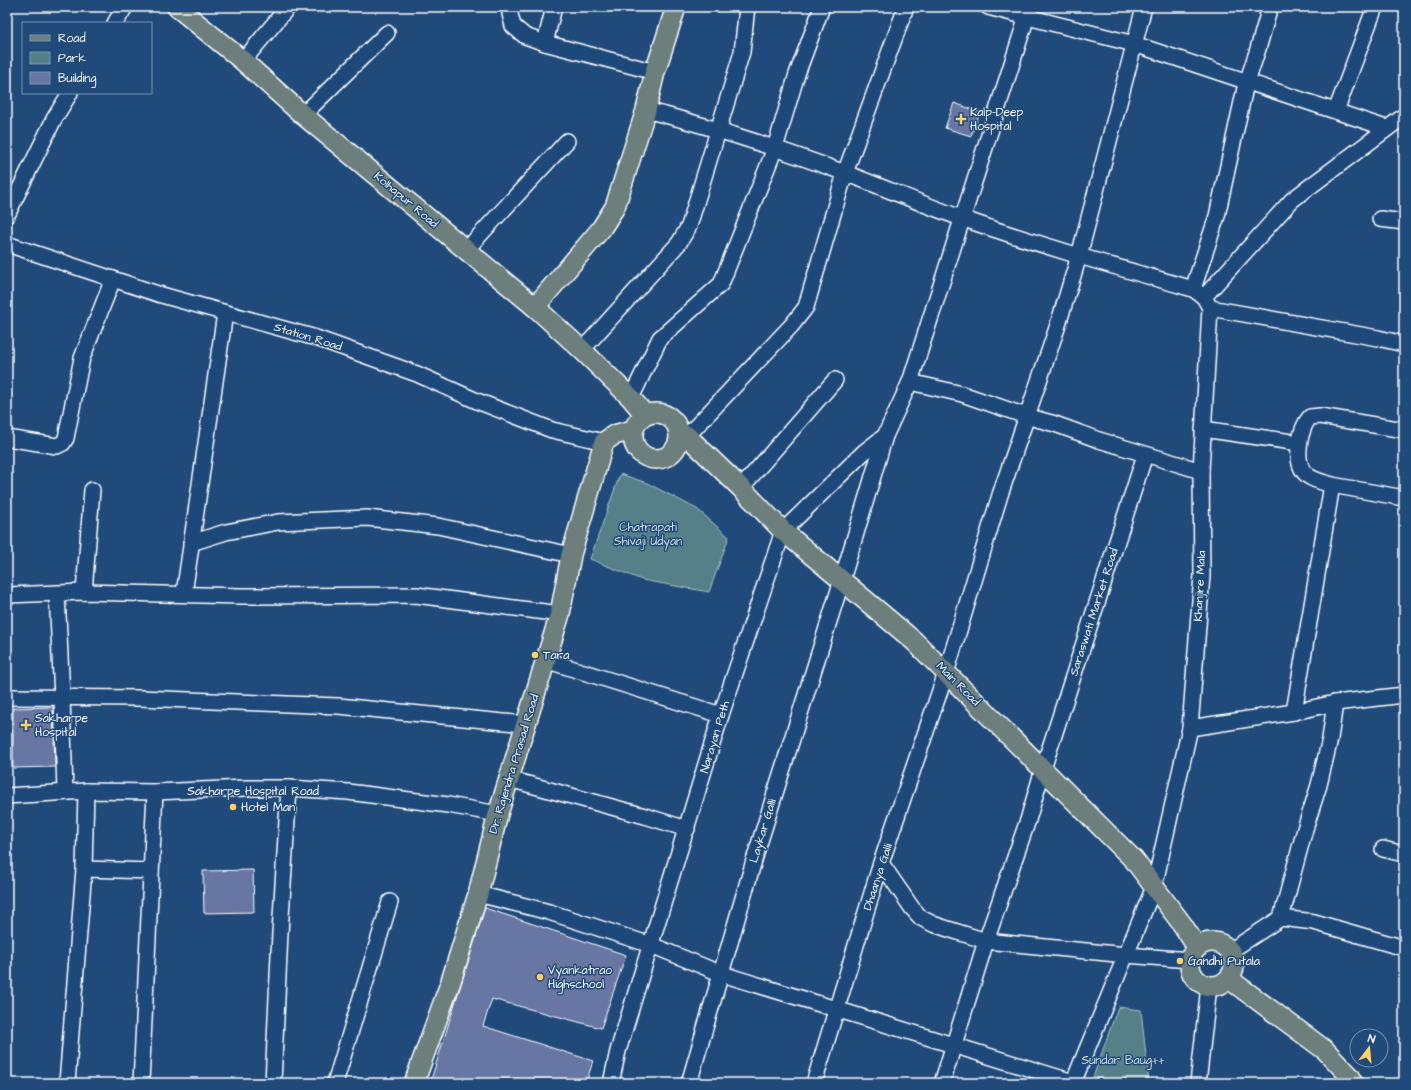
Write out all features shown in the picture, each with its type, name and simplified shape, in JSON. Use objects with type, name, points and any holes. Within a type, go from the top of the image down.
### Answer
[{"type":"main road","name":"Kolhapur Road","points":[[178,7],[243,61],[303,115],[535,307],[632,398],[645,415]]},
{"type":"main road","points":[[535,307],[601,229],[616,207],[646,110],[655,72],[676,7]]},
{"type":"main road","points":[[652,413],[664,414],[674,422],[687,438],[661,458],[654,458],[642,454],[637,449],[632,437],[636,424],[645,415],[652,413]]},
{"type":"main road","points":[[604,442],[614,435],[633,430]]},
{"type":"main road","name":"Main Road","points":[[687,438],[741,488],[783,531],[914,641],[1134,860],[1182,924],[1193,953]]},
{"type":"main road","name":"Dr. Rajendra Prasad Road","points":[[414,1083],[452,981],[478,894],[498,814],[560,614],[571,556],[604,442]]},
{"type":"main road","points":[[1218,942],[1225,946],[1230,951],[1234,965],[1229,978],[1216,986],[1202,984],[1196,980],[1189,967],[1193,953],[1203,943],[1218,942]]},
{"type":"main road","points":[[1229,978],[1325,1050],[1350,1076],[1353,1083]]},
{"type":"street","points":[[116,22],[125,7]]},
{"type":"street","points":[[243,61],[288,7]]},
{"type":"street","points":[[511,7],[510,14],[513,26],[525,36],[545,43],[655,72]]},
{"type":"street","points":[[545,43],[554,7]]},
{"type":"street","points":[[582,350],[679,243],[689,226],[742,52],[747,7]]},
{"type":"street","points":[[632,398],[660,338],[721,284],[775,148],[797,74],[822,7]]},
{"type":"street","points":[[687,438],[792,325],[806,307],[845,173],[906,7]]},
{"type":"street","points":[[988,7],[1029,12],[1134,44],[1386,128]]},
{"type":"street","name":"Dhaanya Galli","points":[[814,1083],[881,863],[946,673],[1000,495],[1057,328],[1079,256],[1144,7]]},
{"type":"street","name":"Khanjire Mala","points":[[1073,1083],[1154,887],[1190,728],[1202,575],[1202,298],[1217,216],[1247,81],[1270,7]]},
{"type":"street","points":[[1336,111],[1375,7]]},
{"type":"street","name":"Laykar Galli","points":[[690,1083],[755,857],[842,580],[885,436],[910,382],[1029,12]]},
{"type":"street","points":[[303,115],[387,33]]},
{"type":"street","points":[[7,215],[54,119],[69,94]]},
{"type":"street","points":[[646,110],[775,148],[845,173],[963,219],[1079,256],[1202,298],[1404,344]]},
{"type":"street","points":[[1202,298],[1292,200],[1404,116]]},
{"type":"street","points":[[466,250],[567,141]]},
{"type":"street","points":[[1380,219],[1404,222]]},
{"type":"street","name":"Station Road","points":[[7,244],[158,294],[316,338],[417,374],[477,401],[552,430],[604,442]]},
{"type":"street","points":[[7,438],[57,446],[63,443],[66,438],[82,358],[113,279]]},
{"type":"street","points":[[184,594],[225,313]]},
{"type":"street","points":[[741,488],[835,380]]},
{"type":"street","points":[[910,382],[962,394],[1145,455],[1201,471]]},
{"type":"street","points":[[1404,430],[1320,416],[1310,417],[1305,423],[1299,443],[1300,463],[1304,472],[1313,479],[1332,485],[1404,498]]},
{"type":"street","points":[[1203,429],[1299,443]]},
{"type":"street","points":[[783,531],[864,452],[885,436]]},
{"type":"street","name":"Saraswati Market Road","points":[[942,1083],[986,941],[1028,820],[1043,768],[1145,455]]},
{"type":"street","points":[[1294,712],[1332,485]]},
{"type":"street","points":[[84,592],[92,490]]},
{"type":"street","points":[[191,543],[226,532],[278,522],[367,518],[438,526],[571,556]]},
{"type":"street","name":"Narayan Peth","points":[[611,1083],[618,1051],[721,715],[783,531]]},
{"type":"street","points":[[7,595],[84,592],[240,596],[416,596],[560,614]]},
{"type":"street","points":[[57,594],[65,792]]},
{"type":"street","points":[[545,660],[721,715]]},
{"type":"street","points":[[1190,728],[1294,712],[1334,703],[1404,695]]},
{"type":"street","points":[[7,697],[210,700],[338,706],[526,724]]},
{"type":"street","points":[[1281,918],[1304,829],[1330,739],[1334,703]]},
{"type":"street","points":[[509,779],[687,829]]},
{"type":"street","name":"Sakharpe Hospital Road","points":[[8,796],[86,791],[155,792],[246,788],[289,788],[348,792],[448,805],[498,814]]},
{"type":"street","points":[[273,1083],[289,788]]},
{"type":"street","points":[[67,1083],[84,869],[86,791]]},
{"type":"street","points":[[141,1083],[155,792]]},
{"type":"street","points":[[1384,849],[1404,854]]},
{"type":"street","points":[[881,863],[912,908],[921,918],[933,924],[986,941],[1126,955],[1193,953]]},
{"type":"street","points":[[84,869],[151,871]]},
{"type":"street","points":[[478,894],[549,912],[651,945],[722,974],[1073,1083]]},
{"type":"street","points":[[335,1083],[390,902]]},
{"type":"street","points":[[1230,951],[1281,918],[1314,922],[1404,948]]},
{"type":"street","points":[[1198,1083],[1209,986]]},
{"type":"green space","name":"Chatrapati Shivaji Udyan","points":[[620,474],[647,483],[697,509],[729,537],[709,592],[642,580],[590,559]]},
{"type":"green space","name":"Sundar Baug++","points":[[1118,1007],[1141,1010],[1149,1083],[1091,1083]]},
{"type":"building","points":[[954,103],[980,112],[971,136],[945,128]]},
{"type":"building","points":[[53,707],[55,767],[13,768],[13,708]]},
{"type":"building","points":[[253,870],[254,912],[204,913],[203,871]]},
{"type":"building","name":"Vyankatrao Highschool","points":[[485,908],[626,955],[601,1028],[492,999],[483,1026],[593,1061],[586,1083],[430,1083]]},
{"type":"place","name":"Kalp-Deep Hospital","points":[[961,119]]},
{"type":"place","name":"Tara","points":[[535,655]]},
{"type":"place","name":"Sakharpe Hospital","points":[[26,725]]},
{"type":"place","name":"Hotel Man","points":[[233,807]]},
{"type":"place","name":"Gandhi Putala","points":[[1180,961]]},
{"type":"place","name":"Vyankatrao Highschool","points":[[540,977]]}]
